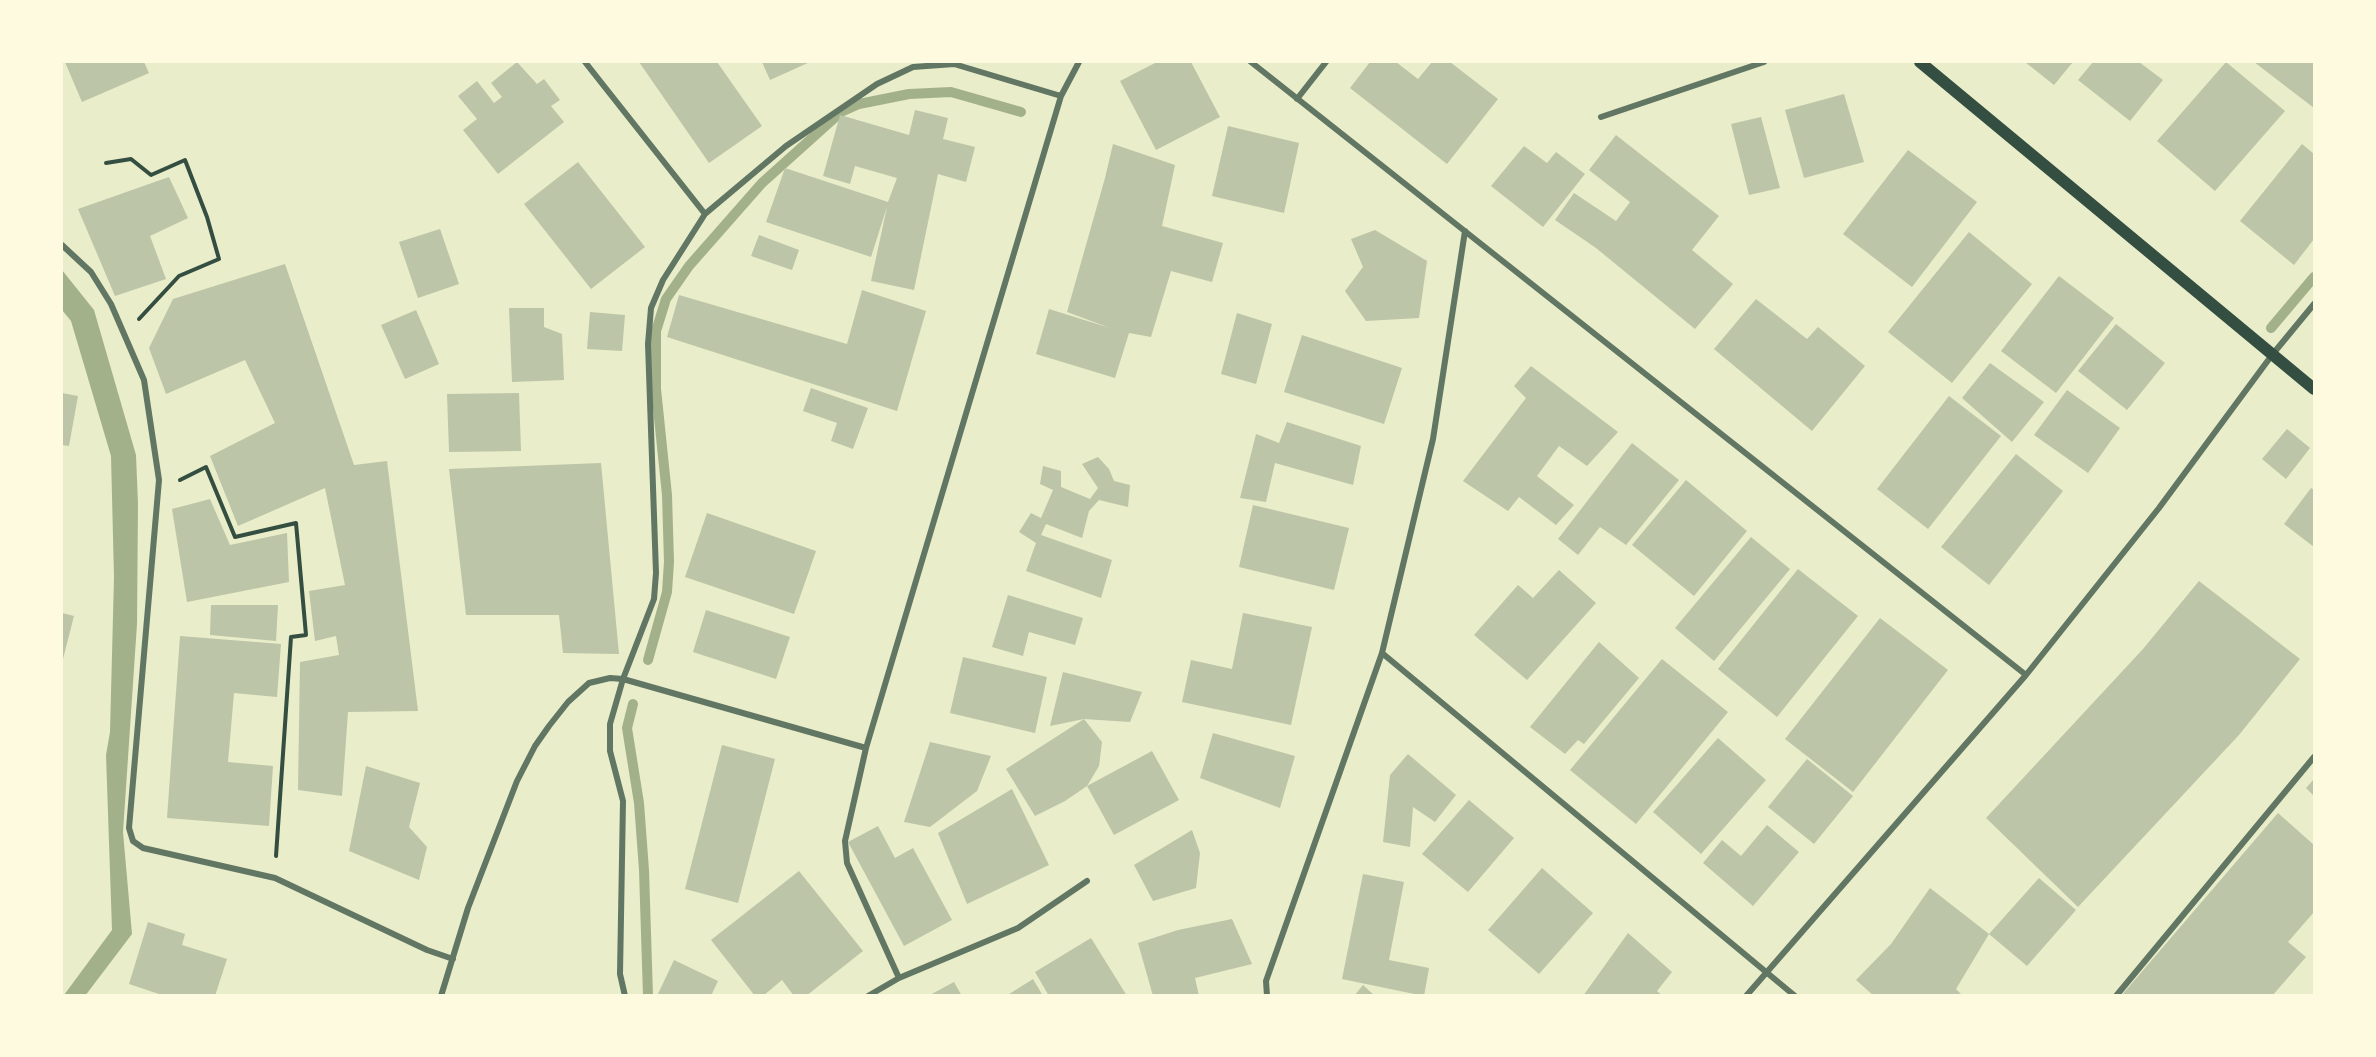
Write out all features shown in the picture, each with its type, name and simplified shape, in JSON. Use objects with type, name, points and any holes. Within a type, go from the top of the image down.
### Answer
[{"type":"main road","points":[[1920,62],[2314,389]]},
{"type":"street","points":[[585,62],[705,214]]},
{"type":"street","points":[[899,978],[847,863],[845,841],[866,748],[1061,96],[1079,62]]},
{"type":"street","points":[[1251,62],[1406,182],[2026,675]]},
{"type":"street","points":[[1297,99],[1326,62]]},
{"type":"street","points":[[1601,117],[1764,62]]},
{"type":"street","points":[[625,996],[620,974],[623,801],[610,751],[610,724],[623,679],[654,599],[656,573],[648,344],[651,308],[663,280],[705,214],[786,146],[876,84],[913,67],[954,64],[1061,96]]},
{"type":"street","points":[[1268,996],[1266,981],[1382,653],[1433,440],[1465,231]]},
{"type":"street","points":[[62,245],[91,272],[111,304],[144,380],[159,480],[129,828],[133,840],[143,848],[275,878],[427,950],[453,959]]},
{"type":"street","points":[[1746,996],[2026,675],[2159,508],[2272,355],[2314,304]]},
{"type":"street","points":[[1382,653],[1795,996]]},
{"type":"street","points":[[441,996],[468,908],[522,772],[535,746],[549,726],[568,702],[589,683],[610,678],[623,679],[866,748]]},
{"type":"street","points":[[2116,996],[2314,757]]},
{"type":"street","points":[[868,996],[899,978],[1018,927],[1087,881]]},
{"type":"path","points":[[106,163],[131,159],[151,175],[185,160],[207,217],[219,259],[179,276],[135,323]]},
{"type":"path","points":[[172,484],[206,467],[235,537],[296,523],[306,635],[291,637],[275,878]]},
{"type":"shaded area","points":[[62,270],[94,310],[136,455],[138,504],[137,624],[123,832],[132,934],[85,996],[64,995],[112,930],[106,755],[110,732],[114,577],[111,456],[71,321],[62,310]]},
{"type":"building","points":[[65,62],[144,62],[149,73],[82,102]]},
{"type":"building","points":[[517,62],[537,84],[544,79],[560,100],[551,106],[564,122],[498,174],[463,130],[477,119],[458,96],[477,81],[494,103],[502,97],[491,83]]},
{"type":"building","points":[[639,62],[717,62],[762,126],[709,163]]},
{"type":"building","points":[[762,62],[810,62],[770,80]]},
{"type":"building","points":[[1157,62],[1191,62],[1220,117],[1156,150],[1120,81]]},
{"type":"building","points":[[1370,62],[1396,62],[1418,79],[1432,62],[1450,62],[1498,99],[1447,164],[1350,88]]},
{"type":"building","points":[[2025,62],[2073,62],[2054,85]]},
{"type":"building","points":[[2093,62],[2139,62],[2163,80],[2130,121],[2078,80]]},
{"type":"building","points":[[2226,62],[2285,111],[2215,191],[2157,141]]},
{"type":"building","points":[[2254,62],[2314,62],[2314,108]]},
{"type":"building","points":[[1844,94],[1864,162],[1804,178],[1785,110]]},
{"type":"building","points":[[915,110],[948,118],[943,139],[975,147],[966,182],[938,174],[914,290],[871,281],[887,207],[871,257],[766,222],[785,168],[888,202],[897,178],[855,166],[850,184],[823,176],[840,115],[909,135]]},
{"type":"building","points":[[1761,117],[1780,188],[1749,195],[1731,124]]},
{"type":"building","points":[[1228,126],[1299,143],[1284,213],[1212,196]]},
{"type":"building","points":[[1616,135],[1719,216],[1692,250],[1733,284],[1695,329],[1596,248],[1555,220],[1574,193],[1616,221],[1630,202],[1589,170]]},
{"type":"building","points":[[1113,144],[1175,165],[1162,226],[1223,243],[1212,282],[1171,271],[1151,337],[1129,333],[1115,378],[1036,354],[1049,309],[1110,328],[1067,312]]},
{"type":"building","points":[[2302,144],[2314,154],[2314,239],[2294,265],[2240,221]]},
{"type":"building","points":[[1524,146],[1547,163],[1556,152],[1585,174],[1543,227],[1491,186]]},
{"type":"building","points":[[1908,150],[1977,202],[1912,287],[1843,234]]},
{"type":"building","points":[[578,162],[645,247],[591,289],[524,204]]},
{"type":"building","points":[[169,177],[188,218],[150,236],[166,279],[115,296],[78,209]]},
{"type":"building","points":[[440,229],[459,284],[418,298],[399,242]]},
{"type":"building","points":[[1375,230],[1427,261],[1419,318],[1366,321],[1345,291],[1363,267],[1351,239]]},
{"type":"building","points":[[1969,232],[2032,284],[1952,383],[1888,332]]},
{"type":"building","points":[[759,235],[799,250],[792,270],[751,256]]},
{"type":"building","points":[[285,264],[354,465],[387,461],[418,711],[348,712],[342,796],[298,790],[300,662],[339,655],[336,636],[315,641],[309,591],[345,585],[325,488],[238,526],[210,456],[275,423],[245,360],[166,394],[149,348],[173,299]]},
{"type":"building","points":[[2059,276],[2114,318],[2056,393],[2001,351]]},
{"type":"building","points":[[862,290],[926,311],[897,411],[667,337],[679,295],[847,344]]},
{"type":"building","points":[[1756,299],[1807,339],[1818,327],[1865,366],[1812,431],[1714,349]]},
{"type":"building","points":[[509,308],[544,308],[544,327],[562,334],[564,380],[512,382]]},
{"type":"building","points":[[416,310],[439,364],[405,379],[381,325]]},
{"type":"building","points":[[590,312],[625,315],[622,351],[587,349]]},
{"type":"building","points":[[1237,313],[1272,324],[1256,384],[1221,374]]},
{"type":"building","points":[[2116,324],[2165,363],[2127,410],[2078,371]]},
{"type":"building","points":[[1302,335],[1402,368],[1384,424],[1284,392]]},
{"type":"building","points":[[1990,363],[2044,402],[2012,442],[1962,398]]},
{"type":"building","points":[[1531,366],[1618,432],[1587,466],[1559,446],[1537,476],[1574,505],[1556,525],[1519,497],[1508,511],[1463,481],[1526,398],[1514,386]]},
{"type":"building","points":[[811,388],[868,408],[853,449],[831,441],[837,423],[803,411]]},
{"type":"building","points":[[2067,390],[2120,428],[2088,473],[2034,435]]},
{"type":"building","points":[[62,393],[78,396],[69,446],[62,445]]},
{"type":"building","points":[[519,393],[521,451],[449,452],[447,394]]},
{"type":"building","points":[[1949,396],[2001,436],[1928,529],[1877,489]]},
{"type":"building","points":[[1287,422],[1361,446],[1353,485],[1275,463],[1266,502],[1240,498],[1256,434],[1279,443]]},
{"type":"building","points":[[2287,429],[2310,448],[2286,479],[2262,459]]},
{"type":"building","points":[[1632,443],[1679,480],[1626,545],[1600,527],[1578,555],[1558,539]]},
{"type":"building","points":[[2016,454],[2063,491],[1989,585],[1941,547]]},
{"type":"building","points":[[1098,457],[1109,469],[1114,481],[1130,485],[1128,507],[1099,500],[1089,511],[1082,538],[1046,524],[1041,535],[1112,560],[1101,598],[1026,571],[1036,543],[1019,532],[1031,513],[1041,518],[1053,490],[1040,484],[1043,466],[1061,471],[1061,487],[1090,499],[1098,488],[1082,464]]},
{"type":"building","points":[[601,463],[619,654],[563,653],[559,615],[466,615],[449,469]]},
{"type":"building","points":[[1686,480],[1747,531],[1694,596],[1632,545]]},
{"type":"building","points":[[2311,488],[2314,490],[2314,547],[2284,524]]},
{"type":"building","points":[[210,499],[230,545],[287,533],[289,582],[187,602],[172,509]]},
{"type":"building","points":[[1253,505],[1349,528],[1334,590],[1239,567]]},
{"type":"building","points":[[707,513],[816,551],[794,614],[685,577]]},
{"type":"building","points":[[1751,537],[1790,569],[1714,661],[1675,628]]},
{"type":"building","points":[[1798,569],[1858,616],[1777,717],[1718,669]]},
{"type":"building","points":[[1559,570],[1596,603],[1527,680],[1474,635],[1518,585],[1533,598]]},
{"type":"building","points":[[2199,581],[2300,659],[2239,735],[2078,907],[1986,818],[2143,649]]},
{"type":"building","points":[[1008,595],[1083,618],[1075,645],[1029,632],[1023,656],[992,647]]},
{"type":"building","points":[[211,605],[278,605],[276,641],[210,635]]},
{"type":"building","points":[[706,610],[790,637],[776,679],[693,652]]},
{"type":"building","points":[[62,613],[74,616],[62,663]]},
{"type":"building","points":[[1243,613],[1312,627],[1291,725],[1182,702],[1191,660],[1232,669]]},
{"type":"building","points":[[1880,618],[1948,670],[1853,792],[1785,739]]},
{"type":"building","points":[[180,636],[281,644],[277,697],[234,693],[228,762],[273,766],[269,826],[167,818]]},
{"type":"building","points":[[1599,642],[1639,678],[1584,744],[1578,740],[1565,754],[1530,727]]},
{"type":"building","points":[[963,657],[1047,677],[1035,733],[950,713]]},
{"type":"building","points":[[1662,659],[1728,712],[1636,824],[1570,770]]},
{"type":"building","points":[[1063,672],[1142,692],[1130,722],[1084,719],[1050,726]]},
{"type":"building","points":[[1084,719],[1102,742],[1099,766],[1087,786],[1065,801],[1035,816],[1006,769]]},
{"type":"building","points":[[1213,733],[1295,756],[1280,808],[1200,778]]},
{"type":"building","points":[[1718,738],[1766,780],[1701,854],[1653,812]]},
{"type":"building","points":[[930,742],[991,756],[977,791],[930,827],[904,822]]},
{"type":"building","points":[[722,745],[775,759],[738,903],[685,889]]},
{"type":"building","points":[[1152,751],[1179,800],[1114,835],[1087,786]]},
{"type":"building","points":[[1408,754],[1456,795],[1435,822],[1413,807],[1410,847],[1383,842],[1390,775]]},
{"type":"building","points":[[1807,759],[1853,796],[1814,844],[1768,807]]},
{"type":"building","points":[[366,766],[420,783],[409,827],[427,847],[419,880],[349,851]]},
{"type":"building","points":[[2314,779],[2314,796],[2306,788]]},
{"type":"building","points":[[1012,789],[1049,865],[967,904],[938,833]]},
{"type":"building","points":[[1469,800],[1514,838],[1468,892],[1422,854]]},
{"type":"building","points":[[2278,813],[2314,845],[2314,912],[2288,942],[2306,957],[2272,996],[2121,996]]},
{"type":"building","points":[[1767,825],[1799,852],[1753,906],[1703,863],[1722,840],[1741,856]]},
{"type":"building","points":[[878,826],[895,858],[913,848],[952,920],[904,946],[848,842]]},
{"type":"building","points":[[1192,830],[1200,853],[1196,888],[1153,901],[1134,865]]},
{"type":"building","points":[[1542,868],[1593,913],[1539,974],[1488,930]]},
{"type":"building","points":[[799,871],[863,951],[806,996],[794,996],[782,980],[763,996],[755,996],[711,940]]},
{"type":"building","points":[[1363,874],[1404,882],[1389,960],[1429,968],[1424,996],[1342,979]]},
{"type":"building","points":[[2039,878],[2076,910],[2027,966],[1989,934]]},
{"type":"building","points":[[1930,888],[1989,934],[1956,989],[1963,996],[1874,996],[1856,980],[1891,944]]},
{"type":"building","points":[[1232,919],[1252,964],[1195,978],[1199,996],[1153,996],[1138,943],[1178,930]]},
{"type":"building","points":[[148,922],[185,934],[182,945],[227,959],[215,996],[165,996],[129,984]]},
{"type":"building","points":[[1628,933],[1672,972],[1657,991],[1663,996],[1583,996]]},
{"type":"building","points":[[1091,938],[1127,996],[1049,996],[1035,972]]},
{"type":"building","points":[[674,960],[718,981],[711,996],[657,996]]},
{"type":"building","points":[[1033,979],[1043,996],[1006,996]]},
{"type":"building","points":[[954,982],[962,996],[928,996]]},
{"type":"building","points":[[1363,985],[1375,996],[1354,996]]},
{"type":"waterway","points":[[648,660],[667,592],[669,562],[667,495],[656,389],[656,331],[666,299],[689,266],[762,183],[841,112],[859,104],[909,94],[951,92],[1021,112]]},
{"type":"waterway","points":[[2271,328],[2314,277]]},
{"type":"waterway","points":[[633,704],[627,728],[639,803],[644,870],[648,996]]}]
